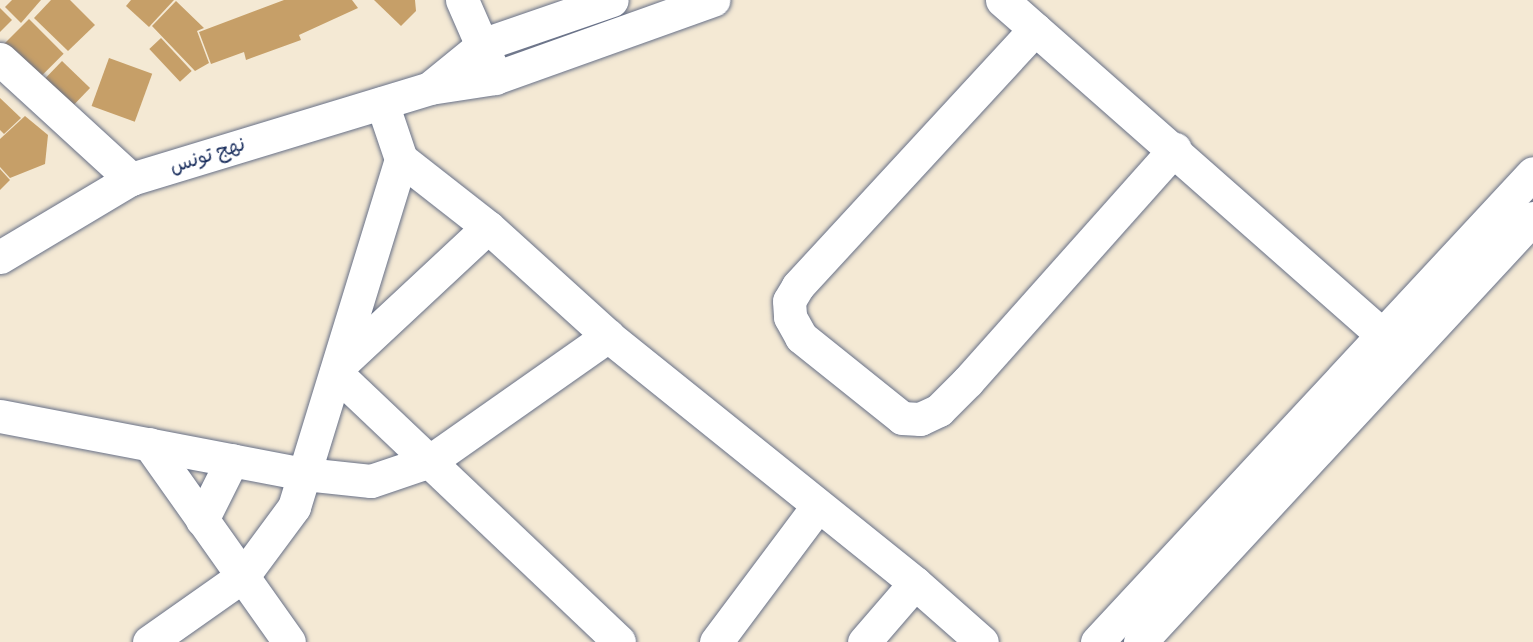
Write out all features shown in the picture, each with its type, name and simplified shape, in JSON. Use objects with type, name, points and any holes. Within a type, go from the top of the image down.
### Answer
[{"type":"street","points":[[462,0],[484,44],[495,78]]},
{"type":"street","name":"نهج تونس","points":[[429,88],[484,44],[612,0]]},
{"type":"street","name":"نهج تونس","points":[[0,257],[131,179],[429,88],[495,78],[659,9],[713,0]]},
{"type":"street","points":[[1002,0],[1395,345]]},
{"type":"street","points":[[1035,29],[798,286],[789,301],[790,317],[801,337],[902,418],[920,419],[939,410],[968,381],[1174,149]]},
{"type":"street","points":[[0,59],[131,179]]},
{"type":"street","points":[[381,103],[401,159],[488,227],[608,336],[817,507],[915,583],[982,642]]},
{"type":"street","points":[[149,642],[243,576],[277,534],[294,507],[401,159]]},
{"type":"street","points":[[1140,642],[1395,345],[1533,173]]},
{"type":"street","points":[[1097,642],[1395,345],[1533,218]]},
{"type":"street","points":[[337,369],[488,227]]},
{"type":"street","points":[[0,416],[305,474],[371,481],[430,461],[608,336]]},
{"type":"street","points":[[337,369],[619,642]]},
{"type":"street","points":[[149,444],[289,642]]},
{"type":"street","points":[[202,520],[232,460]]},
{"type":"street","points":[[716,642],[817,507]]},
{"type":"street","points":[[864,642],[915,583]]},
{"type":"building","points":[[12,0],[41,0],[21,23],[5,7]]},
{"type":"building","points":[[51,0],[70,0],[95,25],[68,51],[34,18]]},
{"type":"building","points":[[131,0],[174,0],[149,27],[126,6]]},
{"type":"building","points":[[284,0],[352,0],[358,8],[299,35],[301,40],[246,60],[244,52],[211,64],[199,32]]},
{"type":"building","points":[[374,0],[415,0],[416,11],[401,26]]},
{"type":"building","points":[[176,1],[204,28],[197,31],[209,63],[195,71],[152,26]]},
{"type":"building","points":[[0,8],[12,20],[0,32]]},
{"type":"building","points":[[29,19],[64,54],[39,78],[4,44]]},
{"type":"building","points":[[161,38],[192,71],[180,82],[149,49]]},
{"type":"building","points":[[109,58],[152,74],[135,122],[92,106]]},
{"type":"building","points":[[62,61],[90,88],[72,107],[44,80]]},
{"type":"building","points":[[0,98],[21,118],[4,134],[0,130]]},
{"type":"building","points":[[25,116],[48,135],[45,164],[10,178],[0,167],[0,139]]},
{"type":"building","points":[[0,169],[10,180],[0,190]]}]
